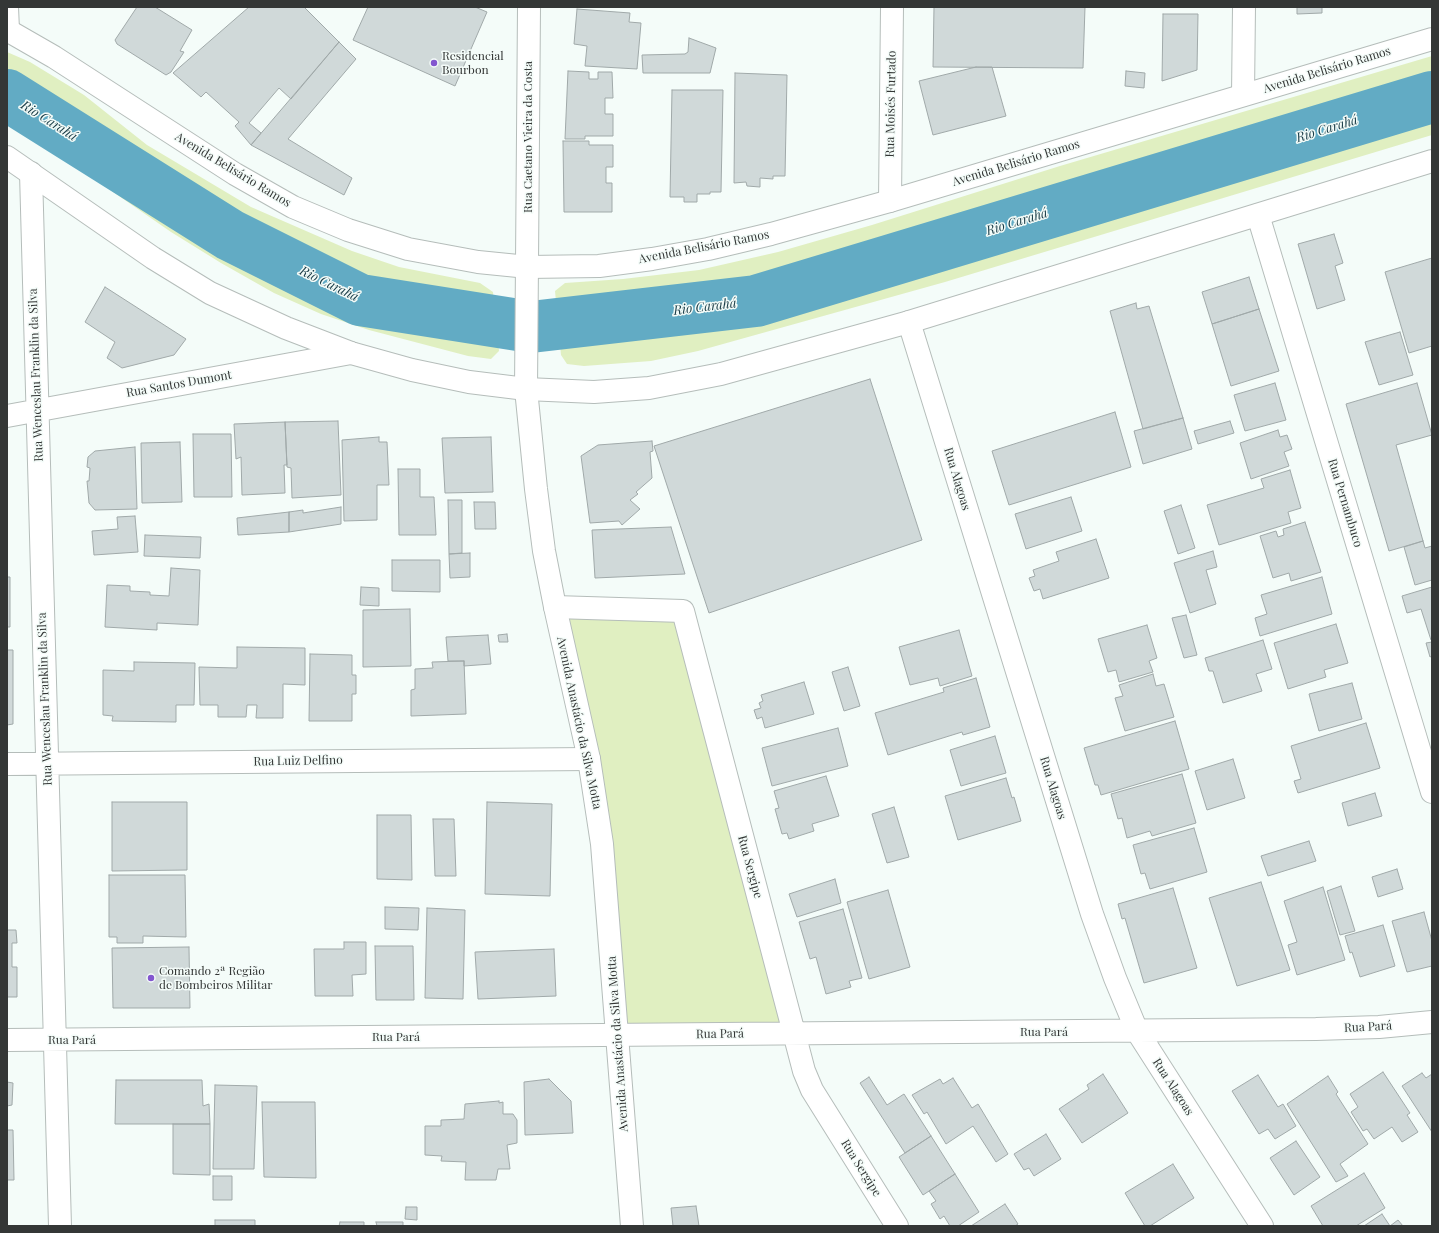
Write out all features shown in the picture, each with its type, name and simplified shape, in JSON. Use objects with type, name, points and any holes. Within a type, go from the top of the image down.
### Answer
[{"type":"street","points":[[7,7],[7,30]]},
{"type":"street","name":"Rua Caetano Vieira da Costa","points":[[527,298],[529,7]]},
{"type":"street","name":"Rua Moisés Furtado","points":[[890,201],[892,7]]},
{"type":"street","points":[[1243,95],[1244,7]]},
{"type":"street","name":"Avenida Belisário Ramos","points":[[7,30],[54,57],[235,174],[293,207],[348,230],[408,249],[478,262],[528,267],[600,266],[652,259],[708,249],[771,234],[890,201],[1432,39]]},
{"type":"street","points":[[7,157],[153,258],[210,293],[286,328],[351,353],[412,370],[468,382],[526,389],[594,392],[649,388],[721,374],[909,322],[1432,161]]},
{"type":"street","name":"Rua Wenceslau Franklin da Silva","points":[[31,173],[60,1226]]},
{"type":"street","name":"Rua Pernambuco","points":[[1258,215],[1432,792]]},
{"type":"street","name":"Avenida Anastácio da Silva Motta","points":[[527,298],[526,389],[544,551],[589,759],[602,844],[632,1226]]},
{"type":"street","name":"Rua Alagoas","points":[[909,322],[1092,914],[1115,978],[1137,1031],[1262,1226]]},
{"type":"street","name":"Rua Santos Dumont","points":[[7,416],[351,353]]},
{"type":"street","name":"Rua Sergipe","points":[[555,607],[683,611],[804,1071],[812,1090],[897,1226]]},
{"type":"street","name":"Rua Luiz Delfino","points":[[7,764],[589,759]]},
{"type":"street","name":"Rua Pará","points":[[7,1040],[1316,1030],[1379,1027],[1432,1022]]},
{"type":"green space","points":[[7,52],[30,62],[84,95],[147,145],[251,207],[352,251],[399,267],[480,283],[493,292],[499,351],[491,359],[468,356],[369,330],[321,314],[274,293],[221,263],[171,232],[51,149],[7,122]]},
{"type":"green space","points":[[1432,56],[1432,135],[945,282],[698,351],[651,361],[584,366],[567,364],[561,355],[555,291],[565,283],[623,279],[699,270],[778,252],[872,225],[1060,166]]},
{"type":"green space","points":[[562,616],[677,620],[786,1028],[623,1028]]},
{"type":"building","points":[[137,7],[155,7],[192,30],[180,51],[184,52],[171,72],[166,75],[117,44],[115,40]]},
{"type":"building","points":[[249,7],[304,7],[339,42],[291,99],[279,88],[249,123],[261,133],[251,145],[235,126],[239,122],[206,92],[201,97],[173,73]]},
{"type":"building","name":"Residencial Bourbon","points":[[368,7],[475,7],[487,12],[455,86],[353,40]]},
{"type":"building","points":[[934,7],[1085,7],[1083,68],[933,67]]},
{"type":"building","points":[[1297,7],[1322,7],[1322,13],[1297,14]]},
{"type":"building","points":[[577,9],[630,13],[629,22],[641,23],[637,69],[585,66],[587,46],[574,44]]},
{"type":"building","points":[[1163,14],[1198,14],[1197,70],[1162,81]]},
{"type":"building","points":[[689,38],[716,48],[710,73],[643,73],[642,55],[685,54],[688,52]]},
{"type":"building","points":[[339,42],[356,59],[288,139],[352,178],[344,195],[251,145]]},
{"type":"building","points":[[976,67],[992,67],[1006,116],[933,135],[919,81]]},
{"type":"building","points":[[568,71],[589,72],[589,79],[598,79],[598,72],[612,72],[613,98],[605,98],[605,114],[613,114],[613,136],[585,136],[585,139],[565,139]]},
{"type":"building","points":[[1126,71],[1145,73],[1144,88],[1125,86]]},
{"type":"building","points":[[735,73],[787,75],[785,176],[773,176],[773,179],[760,178],[760,187],[747,186],[746,182],[734,183]]},
{"type":"building","points":[[672,90],[723,90],[721,192],[697,194],[697,202],[684,202],[684,197],[670,197]]},
{"type":"building","points":[[563,141],[589,141],[589,145],[613,145],[613,167],[606,167],[606,183],[612,183],[612,212],[564,212]]},
{"type":"building","points":[[1334,234],[1343,263],[1335,266],[1345,300],[1317,309],[1298,244]]},
{"type":"building","points":[[1432,258],[1432,346],[1409,353],[1385,272]]},
{"type":"building","points":[[1249,277],[1259,309],[1212,324],[1202,292]]},
{"type":"building","points":[[105,287],[186,339],[174,355],[122,368],[107,358],[115,342],[85,322]]},
{"type":"building","points":[[1136,303],[1137,309],[1149,306],[1183,418],[1143,429],[1110,311]]},
{"type":"building","points":[[1259,309],[1279,371],[1231,386],[1212,324]]},
{"type":"building","points":[[1400,332],[1413,375],[1379,385],[1365,342]]},
{"type":"building","points":[[870,379],[922,540],[709,613],[654,446]]},
{"type":"building","points":[[1275,383],[1286,420],[1245,431],[1234,395]]},
{"type":"building","points":[[1417,383],[1432,435],[1396,445],[1423,541],[1389,551],[1346,404]]},
{"type":"building","points":[[1115,412],[1131,467],[1009,505],[992,451]]},
{"type":"building","points":[[1183,418],[1192,449],[1143,464],[1134,431]]},
{"type":"building","points":[[338,421],[341,495],[292,498],[291,468],[287,467],[285,422]]},
{"type":"building","points":[[1230,421],[1234,433],[1198,444],[1194,431]]},
{"type":"building","points":[[285,422],[287,465],[284,465],[285,493],[242,495],[241,457],[236,459],[234,424]]},
{"type":"building","points":[[1278,430],[1280,437],[1287,435],[1292,449],[1284,452],[1289,466],[1251,479],[1240,443]]},
{"type":"building","points":[[193,434],[231,434],[232,497],[194,497]]},
{"type":"building","points":[[379,437],[379,442],[387,442],[389,485],[377,485],[377,520],[344,521],[342,440]]},
{"type":"building","points":[[491,437],[493,492],[445,493],[442,438]]},
{"type":"building","points":[[652,441],[653,451],[650,452],[652,478],[636,492],[638,494],[630,500],[640,509],[622,525],[619,521],[590,523],[581,456],[598,445]]},
{"type":"building","points":[[180,442],[182,502],[142,503],[141,443]]},
{"type":"building","points":[[135,447],[137,509],[95,510],[89,503],[87,481],[89,481],[90,468],[87,467],[88,457],[95,451]]},
{"type":"building","points":[[398,469],[420,469],[420,497],[434,497],[436,535],[399,535]]},
{"type":"building","points":[[1290,470],[1301,508],[1288,512],[1291,523],[1219,545],[1207,505],[1264,488],[1261,479]]},
{"type":"building","points":[[1071,497],[1082,531],[1026,549],[1015,514]]},
{"type":"building","points":[[448,500],[462,500],[462,553],[449,554]]},
{"type":"building","points":[[474,502],[495,502],[496,529],[475,529]]},
{"type":"building","points":[[1181,505],[1195,548],[1178,554],[1164,511]]},
{"type":"building","points":[[341,507],[341,524],[289,532],[289,512],[303,510],[303,513]]},
{"type":"building","points":[[289,512],[289,532],[238,535],[237,518]]},
{"type":"building","points":[[135,516],[138,552],[94,555],[92,531],[118,529],[117,517]]},
{"type":"building","points":[[1305,522],[1321,572],[1291,581],[1289,573],[1273,578],[1260,536],[1276,531],[1278,537],[1284,535],[1283,529]]},
{"type":"building","points":[[671,527],[685,574],[595,578],[592,530]]},
{"type":"building","points":[[145,535],[201,537],[200,558],[144,556]]},
{"type":"building","points":[[1096,539],[1109,578],[1043,599],[1040,589],[1034,591],[1029,578],[1035,576],[1033,570],[1059,561],[1056,552]]},
{"type":"building","points":[[1423,541],[1425,548],[1432,546],[1432,580],[1415,585],[1404,547]]},
{"type":"building","points":[[1213,551],[1217,567],[1206,570],[1216,604],[1190,613],[1174,563]]},
{"type":"building","points":[[470,553],[470,577],[450,578],[449,554]]},
{"type":"building","points":[[392,560],[440,560],[440,592],[392,591]]},
{"type":"building","points":[[171,568],[200,570],[198,625],[157,623],[157,630],[105,627],[107,585],[130,586],[130,591],[150,592],[150,595],[169,596]]},
{"type":"building","points":[[7,577],[10,577],[10,627],[7,627]]},
{"type":"building","points":[[1322,577],[1332,614],[1260,636],[1255,618],[1267,614],[1261,595]]},
{"type":"building","points":[[361,587],[379,588],[379,606],[360,605]]},
{"type":"building","points":[[1432,587],[1431,640],[1421,609],[1407,613],[1402,596]]},
{"type":"building","points":[[410,609],[411,666],[363,667],[363,610]]},
{"type":"building","points":[[1186,615],[1197,655],[1184,658],[1172,618]]},
{"type":"building","points":[[1336,624],[1348,663],[1324,670],[1326,677],[1288,689],[1274,643]]},
{"type":"building","points":[[1147,625],[1157,658],[1149,661],[1153,672],[1119,682],[1116,670],[1108,672],[1098,639]]},
{"type":"building","points":[[959,630],[972,676],[940,686],[938,678],[910,685],[899,647]]},
{"type":"building","points":[[507,634],[508,642],[499,642],[498,635]]},
{"type":"building","points":[[488,635],[491,664],[464,666],[464,661],[448,661],[446,637]]},
{"type":"building","points":[[1263,640],[1272,669],[1256,674],[1262,691],[1223,703],[1213,671],[1209,671],[1205,658]]},
{"type":"building","points":[[1432,642],[1432,656],[1430,657],[1426,643]]},
{"type":"building","points":[[237,647],[305,648],[305,685],[283,684],[283,718],[256,718],[257,705],[247,705],[246,717],[218,717],[218,705],[200,705],[199,667],[237,668]]},
{"type":"building","points":[[7,650],[13,650],[13,724],[7,725]]},
{"type":"building","points":[[310,654],[352,655],[352,675],[356,675],[356,694],[352,694],[352,721],[309,721]]},
{"type":"building","points":[[464,661],[466,714],[411,716],[411,690],[415,689],[415,669],[433,668],[432,662]]},
{"type":"building","points":[[134,662],[195,663],[194,705],[176,705],[176,722],[112,721],[113,716],[103,715],[103,670],[134,671]]},
{"type":"building","points":[[848,667],[860,706],[844,711],[832,672]]},
{"type":"building","points":[[1153,674],[1156,686],[1164,684],[1174,717],[1125,731],[1115,698],[1123,696],[1119,685]]},
{"type":"building","points":[[976,678],[990,727],[963,735],[962,732],[888,755],[875,713],[944,692],[943,688]]},
{"type":"building","points":[[804,682],[814,714],[765,728],[762,717],[757,719],[754,710],[761,708],[759,703],[763,701],[761,695]]},
{"type":"building","points":[[1352,683],[1362,719],[1319,731],[1309,694]]},
{"type":"building","points":[[1175,721],[1189,769],[1101,795],[1098,785],[1095,785],[1084,748]]},
{"type":"building","points":[[1366,723],[1380,768],[1298,793],[1294,781],[1301,779],[1291,746]]},
{"type":"building","points":[[838,728],[848,766],[772,786],[762,748]]},
{"type":"building","points":[[995,736],[1006,773],[961,786],[950,750]]},
{"type":"building","points":[[1233,759],[1245,798],[1207,810],[1195,771]]},
{"type":"building","points":[[1182,774],[1196,823],[1152,836],[1150,831],[1127,838],[1122,818],[1118,819],[1111,794]]},
{"type":"building","points":[[826,776],[839,816],[812,824],[814,831],[789,839],[787,833],[782,834],[775,809],[779,808],[774,791]]},
{"type":"building","points":[[1006,778],[1012,798],[1014,797],[1021,821],[958,840],[945,796]]},
{"type":"building","points":[[1375,793],[1382,816],[1348,826],[1342,803]]},
{"type":"building","points":[[112,802],[187,802],[187,870],[112,871]]},
{"type":"building","points":[[487,802],[552,804],[550,896],[485,894]]},
{"type":"building","points":[[894,807],[909,857],[887,863],[872,814]]},
{"type":"building","points":[[377,815],[411,815],[412,880],[377,879]]},
{"type":"building","points":[[433,819],[454,819],[456,876],[435,876]]},
{"type":"building","points":[[1194,828],[1207,872],[1150,889],[1145,873],[1141,874],[1133,845]]},
{"type":"building","points":[[1309,841],[1316,861],[1268,876],[1261,856]]},
{"type":"building","points":[[1397,869],[1403,889],[1378,897],[1372,877]]},
{"type":"building","points":[[109,875],[185,875],[186,937],[143,936],[143,943],[117,943],[117,937],[109,937]]},
{"type":"building","points":[[835,879],[841,903],[797,917],[789,894]]},
{"type":"building","points":[[1261,882],[1290,970],[1237,986],[1209,898]]},
{"type":"building","points":[[1341,886],[1355,931],[1340,935],[1327,891]]},
{"type":"building","points":[[1323,887],[1345,960],[1297,975],[1288,945],[1297,942],[1284,901]]},
{"type":"building","points":[[1173,888],[1197,968],[1144,983],[1125,918],[1122,919],[1118,904]]},
{"type":"building","points":[[888,890],[910,967],[869,979],[847,902]]},
{"type":"building","points":[[385,907],[419,908],[418,930],[385,929]]},
{"type":"building","points":[[427,908],[465,910],[463,999],[425,998]]},
{"type":"building","points":[[843,909],[862,978],[849,981],[851,987],[826,994],[816,957],[810,959],[799,922]]},
{"type":"building","points":[[1424,912],[1432,941],[1432,966],[1407,972],[1392,921]]},
{"type":"building","points":[[1383,925],[1395,966],[1360,977],[1345,936]]},
{"type":"building","points":[[7,930],[16,930],[17,943],[12,943],[12,967],[17,967],[17,997],[7,997]]},
{"type":"building","points":[[344,942],[366,942],[366,974],[352,975],[353,996],[315,996],[314,949],[344,949]]},
{"type":"building","points":[[375,946],[413,946],[414,1000],[376,1000]]},
{"type":"building","name":"Comando 2ª Região de Bombeiros Militar","points":[[189,947],[190,1008],[113,1008],[112,948]]},
{"type":"building","points":[[554,949],[556,996],[478,999],[475,952]]},
{"type":"building","points":[[1383,1072],[1410,1113],[1407,1115],[1418,1132],[1402,1142],[1392,1127],[1374,1139],[1367,1129],[1363,1131],[1351,1112],[1358,1107],[1350,1094]]},
{"type":"building","points":[[1422,1073],[1426,1078],[1432,1074],[1432,1132],[1402,1086]]},
{"type":"building","points":[[1103,1074],[1128,1113],[1082,1143],[1059,1109],[1089,1089],[1087,1085]]},
{"type":"building","points":[[1258,1075],[1278,1107],[1283,1104],[1296,1126],[1275,1139],[1268,1129],[1259,1134],[1232,1091]]},
{"type":"building","points":[[1328,1076],[1338,1092],[1336,1094],[1368,1144],[1340,1164],[1348,1176],[1336,1182],[1287,1104]]},
{"type":"building","points":[[869,1077],[887,1105],[904,1094],[931,1136],[905,1153],[860,1083]]},
{"type":"building","points":[[953,1078],[972,1108],[978,1104],[1008,1154],[996,1162],[973,1126],[946,1144],[927,1112],[924,1114],[912,1095],[940,1079],[943,1084]]},
{"type":"building","points":[[549,1079],[571,1101],[573,1133],[525,1135],[524,1082]]},
{"type":"building","points":[[116,1080],[202,1080],[203,1106],[209,1104],[210,1124],[115,1124]]},
{"type":"building","points":[[7,1082],[13,1083],[12,1105],[7,1106]]},
{"type":"building","points":[[215,1085],[257,1086],[254,1169],[213,1169]]},
{"type":"building","points":[[499,1101],[499,1103],[503,1102],[503,1114],[513,1114],[517,1120],[517,1143],[507,1145],[510,1169],[498,1169],[496,1180],[465,1180],[466,1162],[441,1161],[442,1156],[425,1155],[425,1126],[441,1126],[441,1120],[464,1119],[465,1104]]},
{"type":"building","points":[[262,1102],[315,1102],[316,1178],[264,1177]]},
{"type":"building","points":[[173,1124],[210,1124],[210,1175],[173,1174]]},
{"type":"building","points":[[7,1130],[13,1130],[14,1180],[7,1180]]},
{"type":"building","points":[[1046,1134],[1061,1159],[1034,1176],[1029,1168],[1024,1170],[1014,1154]]},
{"type":"building","points":[[931,1136],[955,1174],[923,1195],[899,1157]]},
{"type":"building","points":[[1296,1141],[1320,1177],[1294,1195],[1270,1158]]},
{"type":"building","points":[[1173,1164],[1194,1198],[1150,1226],[1145,1226],[1125,1193]]},
{"type":"building","points":[[1364,1173],[1385,1208],[1356,1226],[1323,1226],[1311,1206]]},
{"type":"building","points":[[955,1174],[979,1212],[958,1226],[950,1226],[944,1216],[940,1219],[931,1204],[936,1201],[929,1191]]},
{"type":"building","points":[[213,1176],[232,1176],[232,1200],[213,1200]]},
{"type":"building","points":[[1005,1204],[1018,1224],[1015,1226],[971,1226]]},
{"type":"building","points":[[696,1206],[699,1226],[673,1226],[671,1208]]},
{"type":"building","points":[[406,1207],[417,1207],[417,1220],[405,1219]]},
{"type":"building","points":[[1382,1214],[1390,1226],[1364,1226]]},
{"type":"building","points":[[215,1220],[255,1220],[255,1226],[215,1226]]},
{"type":"building","points":[[1398,1220],[1403,1226],[1390,1226]]},
{"type":"building","points":[[340,1222],[364,1222],[364,1226],[339,1226]]},
{"type":"building","points":[[376,1222],[403,1222],[403,1226],[377,1226]]},
{"type":"waterway","name":"Rio Carahá","points":[[7,95],[230,235],[360,300],[531,327],[756,301],[1432,97]]},
{"type":"place","name":"Residencial Bourbon","points":[[434,63]]},
{"type":"place","name":"Comando 2ª Região de Bombeiros Militar","points":[[151,978]]}]
